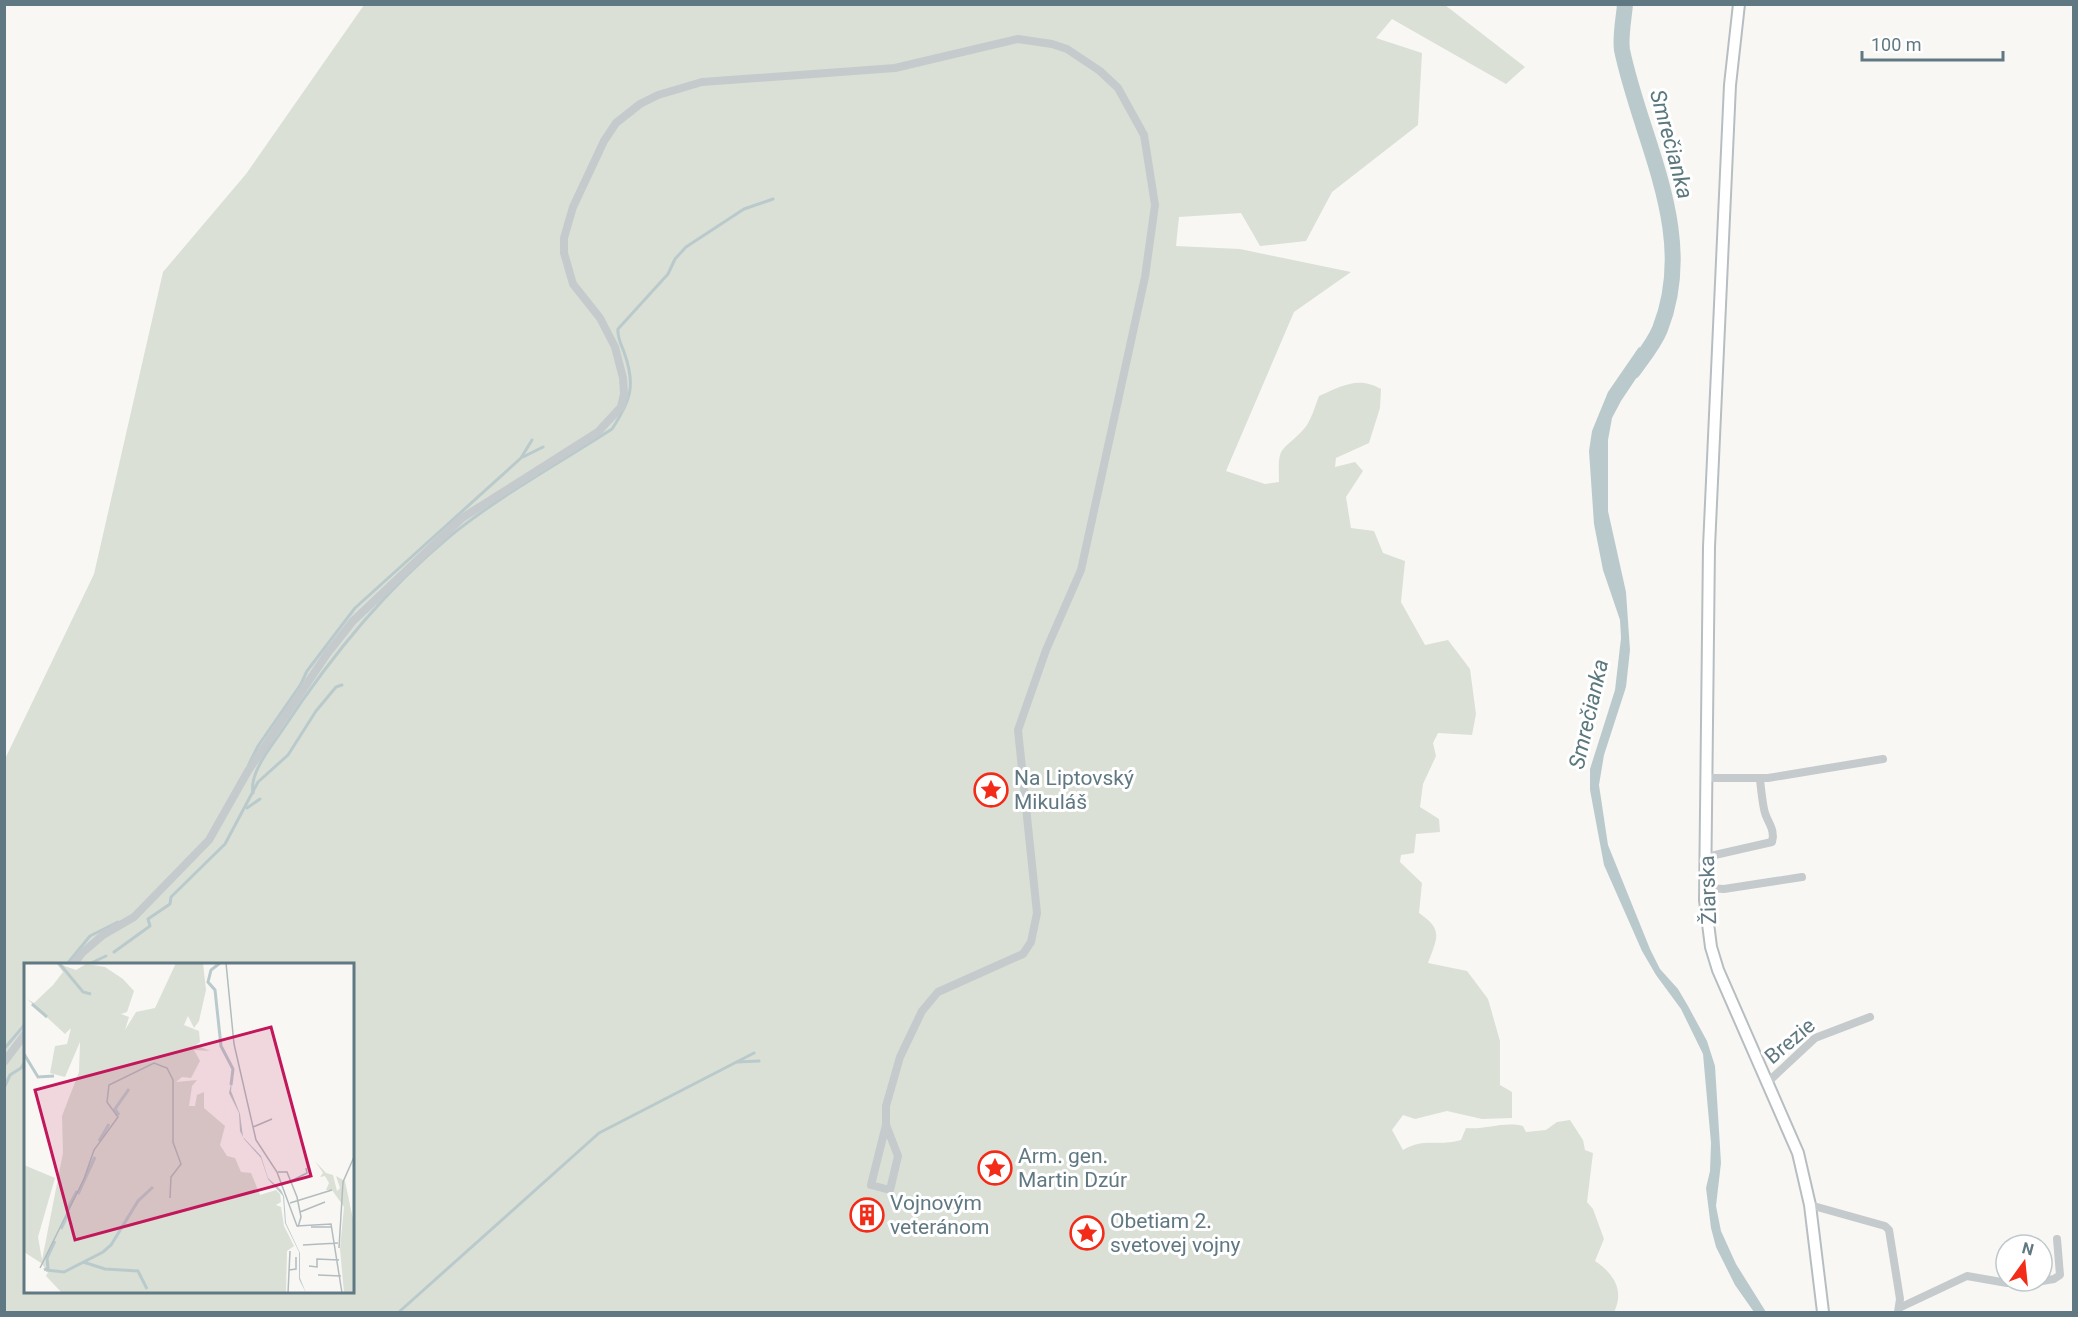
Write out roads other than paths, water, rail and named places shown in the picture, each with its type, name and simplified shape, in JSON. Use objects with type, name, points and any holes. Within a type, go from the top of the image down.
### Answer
[{"type":"street","name":"Žiarska","points":[[1738,4],[1730,85],[1708,603],[1705,888],[1708,927],[1718,970],[1798,1153],[1810,1205],[1823,1312]]},
{"type":"street","points":[[75,963],[82,953],[103,935],[134,917],[209,840],[248,771],[327,654],[353,621],[462,518],[598,432],[621,407],[624,378],[615,347],[608,331],[573,284],[564,253],[568,221],[576,199],[604,141],[616,123],[640,104],[658,95],[702,82],[895,68],[1001,42],[1035,40],[1067,49],[1088,62],[1118,88],[1144,135],[1149,152],[1154,222],[1145,277],[1082,570],[1046,650],[1018,730],[1037,913],[1035,928],[1023,954],[938,992],[922,1011],[900,1057],[886,1106],[886,1125],[871,1185],[890,1190],[898,1156],[886,1125]]},
{"type":"street","points":[[1706,778],[1760,778],[1883,759]]},
{"type":"street","points":[[1706,856],[1772,842],[1770,822],[1764,812],[1760,778]]},
{"type":"street","points":[[1705,888],[1724,889],[1802,877]]},
{"type":"street","name":"Brezie","points":[[1768,1082],[1815,1038],[1870,1017]]},
{"type":"street","points":[[4,1062],[24,1036]]},
{"type":"street","points":[[1810,1205],[1885,1226],[1889,1230],[1899,1310],[1967,1276],[1994,1281]]},
{"type":"street","points":[[2054,1279],[2060,1275],[2057,1239]]},
{"type":"waterway","name":"Smrečianka","points":[[1625,4],[1622,50],[1662,188],[1670,223],[1673,258],[1670,293],[1660,329],[1633,371]]},
{"type":"waterway","points":[[253,793],[254,777],[258,768],[319,677],[359,627],[402,580],[468,522],[612,429],[624,409],[630,392],[630,374],[618,329],[668,274],[675,259],[686,247],[744,209],[773,199]]},
{"type":"waterway","points":[[301,684],[307,671],[355,608],[521,458],[532,440]]},
{"type":"waterway","points":[[523,457],[543,447]]},
{"type":"waterway","points":[[249,764],[258,746],[301,684]]},
{"type":"waterway","points":[[114,952],[150,926],[148,919],[170,904],[171,897],[225,844],[258,782],[288,755],[316,711],[336,687],[342,685]]},
{"type":"waterway","points":[[247,808],[260,799]]},
{"type":"waterway","points":[[68,963],[90,936],[118,922]]},
{"type":"waterway","points":[[91,963],[106,956]]},
{"type":"waterway","points":[[4,1049],[24,1025]]},
{"type":"waterway","points":[[399,1312],[599,1133],[754,1053]]},
{"type":"waterway","points":[[737,1062],[759,1061]]},
{"type":"waterway","points":[[4,1088],[10,1075],[24,1063]]},
{"type":"place","name":"Na Liptovský Mikuláš","points":[[991,790]]},
{"type":"place","name":"Arm. gen. Martin Dzúr","points":[[995,1168]]},
{"type":"place","name":"Vojnovým veteránom","points":[[867,1215]]},
{"type":"place","name":"Obetiam 2. svetovej vojny","points":[[1087,1233]]}]
